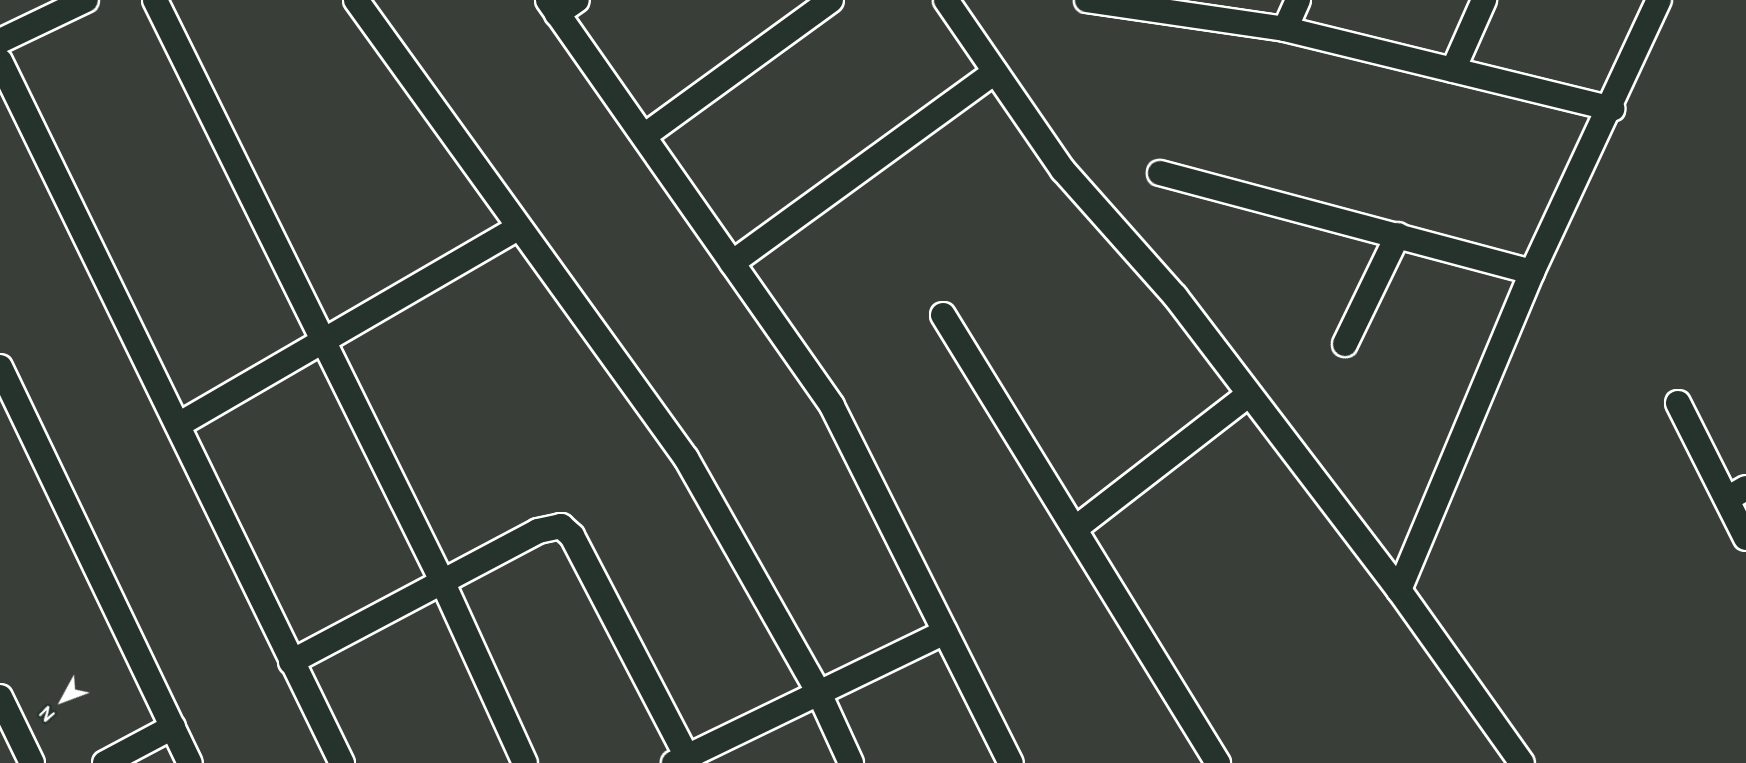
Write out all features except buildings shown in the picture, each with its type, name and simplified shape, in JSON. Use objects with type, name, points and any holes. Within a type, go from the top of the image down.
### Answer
[{"type":"street","points":[[0,41],[86,0]]},
{"type":"street","points":[[155,0],[322,343],[442,581],[525,763]]},
{"type":"street","points":[[356,0],[686,458],[819,694],[851,763]]},
{"type":"street","points":[[644,136],[831,0]]},
{"type":"street","points":[[946,0],[1063,170],[1175,296],[1399,590],[1522,763]]},
{"type":"street","points":[[1087,0],[1285,29],[1612,109]]},
{"type":"street","points":[[1285,29],[1298,0]]},
{"type":"street","points":[[1453,70],[1484,0]]},
{"type":"street","points":[[1399,590],[1532,272],[1612,109],[1659,0]]},
{"type":"street","points":[[561,5],[644,136],[832,406],[1011,763]]},
{"type":"street","points":[[0,61],[342,763]]},
{"type":"street","points":[[732,263],[995,72]]},
{"type":"street","points":[[1160,173],[1532,272]]},
{"type":"street","points":[[178,425],[518,228]]},
{"type":"street","points":[[1345,344],[1398,235]]},
{"type":"street","points":[[943,316],[1076,528],[1218,763]]},
{"type":"street","points":[[0,368],[190,763]]},
{"type":"street","points":[[1076,528],[1248,395]]},
{"type":"street","points":[[1678,403],[1736,493],[1746,538]]},
{"type":"street","points":[[291,662],[538,531],[561,526],[572,536],[684,761],[945,632]]},
{"type":"street","points":[[0,697],[9,737],[32,763]]},
{"type":"street","points":[[105,763],[173,727]]}]
